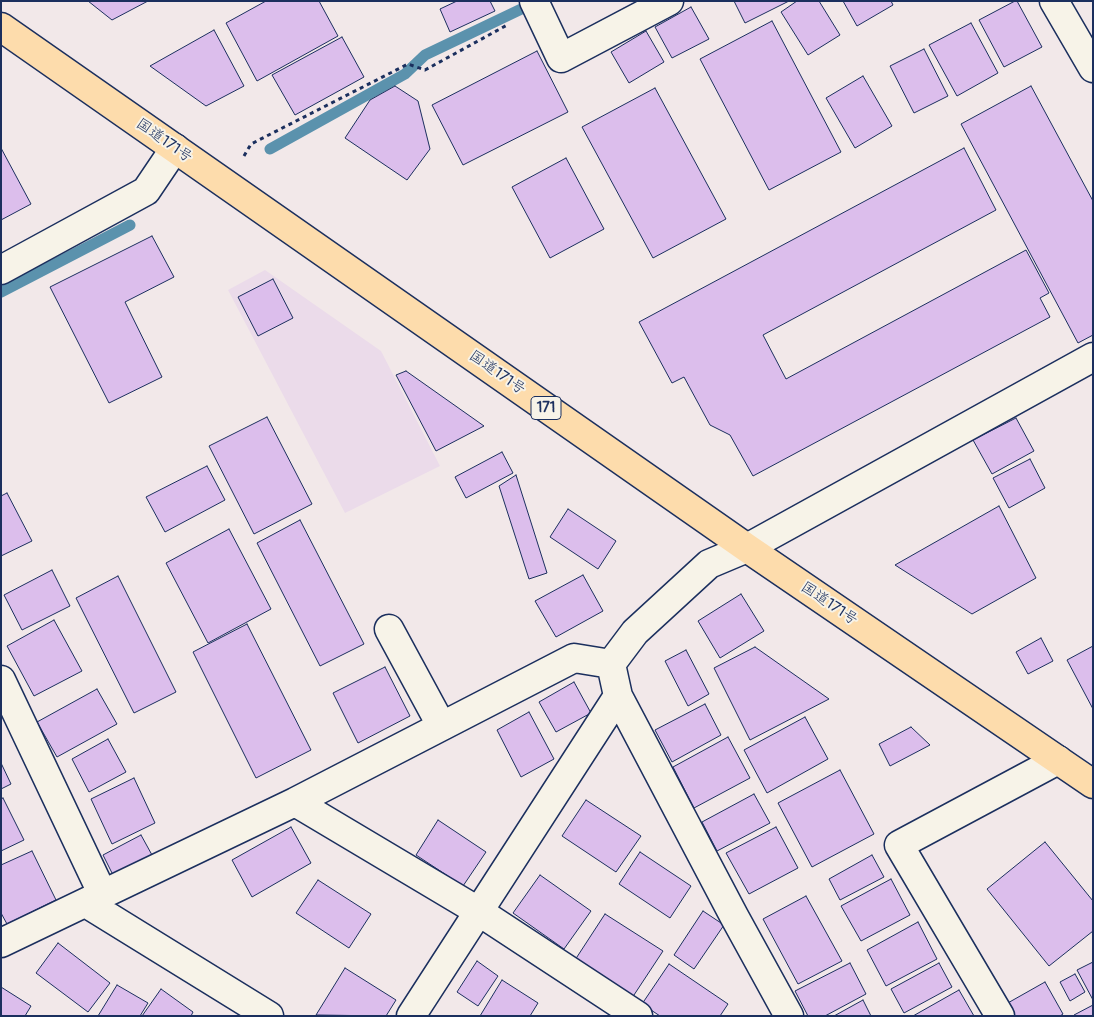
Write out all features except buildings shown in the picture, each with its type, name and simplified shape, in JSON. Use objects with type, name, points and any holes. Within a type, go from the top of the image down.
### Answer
[{"type":"highway","name":"国道171号","points":[[1,27],[747,548],[1093,784]]},
{"type":"street","points":[[536,5],[562,58],[669,1]]},
{"type":"street","points":[[1062,4],[1093,68]]},
{"type":"street","points":[[1,270],[146,191],[175,148]]},
{"type":"street","points":[[611,664],[636,632],[709,564],[747,548],[1093,357]]},
{"type":"street","points":[[389,629],[441,726]]},
{"type":"street","points":[[1,943],[295,802],[574,658],[611,664]]},
{"type":"street","points":[[611,664],[618,696],[789,1016]]},
{"type":"street","points":[[1,680],[94,899],[268,1016]]},
{"type":"street","points":[[411,1016],[618,696]]},
{"type":"street","points":[[1000,1016],[900,846],[1058,760]]},
{"type":"street","points":[[295,802],[478,911],[638,1016]]},
{"type":"path","points":[[228,186],[251,144],[408,64],[425,70],[536,5]]},
{"type":"shaded area","points":[[265,270],[381,351],[440,466],[345,513],[228,290]]},
{"type":"waterway","points":[[270,149],[405,74],[425,55],[536,2]]},
{"type":"waterway","points":[[1,292],[130,225]]}]
